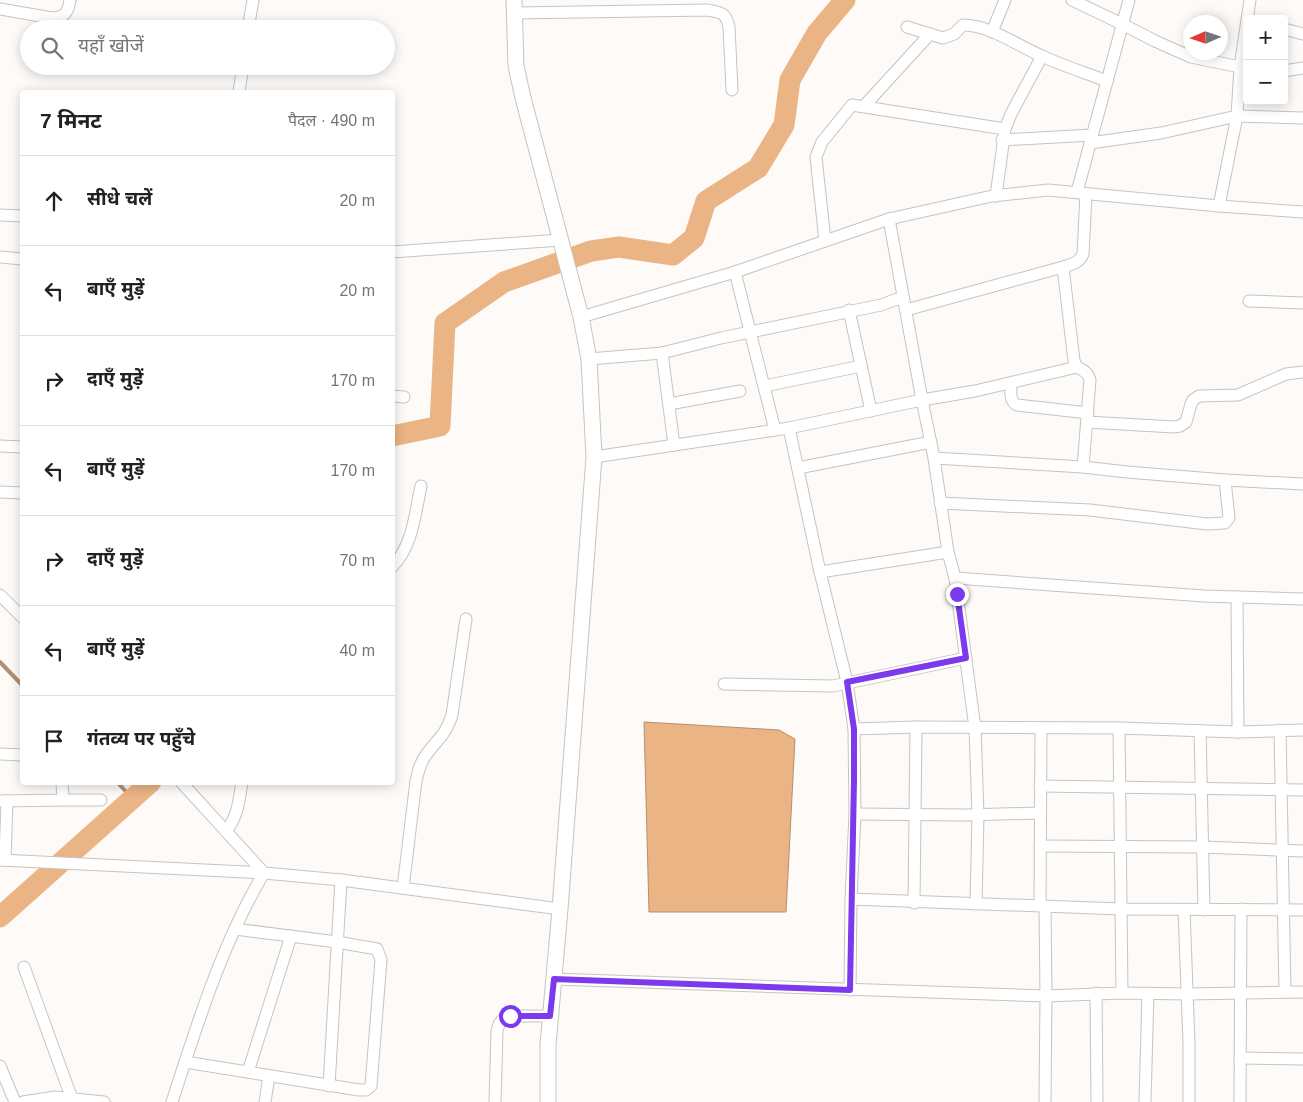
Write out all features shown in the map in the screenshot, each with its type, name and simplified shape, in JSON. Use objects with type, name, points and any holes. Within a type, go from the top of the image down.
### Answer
[{"type":"main road","points":[[514,7],[516,66],[523,98],[582,317],[589,360],[594,457],[560,909],[550,1016],[548,1102]]},
{"type":"street","points":[[0,9],[59,18],[65,16],[70,0]]},
{"type":"street","points":[[250,20],[253,0]]},
{"type":"street","points":[[992,32],[1004,0]]},
{"type":"street","points":[[1072,0],[1191,57],[1242,73]]},
{"type":"street","points":[[906,310],[1063,267],[1076,263],[1081,259],[1083,254],[1082,193],[1091,139],[1129,0]]},
{"type":"street","points":[[1249,15],[1250,0]]},
{"type":"street","points":[[514,7],[707,10],[721,13],[727,18],[729,27],[732,90]]},
{"type":"street","points":[[906,27],[943,38],[948,37],[963,26],[970,25],[992,32],[1042,56],[1107,81]]},
{"type":"street","points":[[1288,29],[1303,34]]},
{"type":"street","points":[[865,106],[930,34]]},
{"type":"street","points":[[996,196],[1003,135],[1011,114],[1042,56]]},
{"type":"street","points":[[1219,206],[1237,116],[1244,60]]},
{"type":"street","points":[[1288,70],[1303,68]]},
{"type":"street","points":[[239,90],[242,75]]},
{"type":"street","points":[[825,241],[816,157],[818,150],[847,108],[852,104],[1003,135],[1091,139],[1161,133],[1237,116],[1303,118]]},
{"type":"street","points":[[582,317],[736,272],[889,219],[996,196],[1048,190],[1303,212]]},
{"type":"street","points":[[0,215],[20,216]]},
{"type":"street","points":[[889,219],[934,458],[948,552],[955,578],[975,728],[978,815],[976,904]]},
{"type":"street","points":[[395,252],[563,246]]},
{"type":"street","points":[[0,256],[20,259]]},
{"type":"street","points":[[1063,267],[1070,340],[1074,361],[1077,367],[1085,371],[1090,380],[1083,467]]},
{"type":"street","points":[[736,272],[775,430]]},
{"type":"street","points":[[589,360],[662,352],[881,304],[903,297]]},
{"type":"street","points":[[1249,302],[1303,303]]},
{"type":"street","points":[[849,310],[871,410]]},
{"type":"street","points":[[662,352],[674,445]]},
{"type":"street","points":[[765,386],[861,366]]},
{"type":"street","points":[[594,457],[789,428],[871,410],[975,391],[1077,367]]},
{"type":"street","points":[[1010,383],[1011,398],[1013,403],[1017,405],[1087,418],[1174,427],[1186,422],[1191,404],[1199,396],[1238,395],[1286,374],[1303,372]]},
{"type":"street","points":[[669,404],[740,391]]},
{"type":"street","points":[[789,428],[820,572],[847,682],[854,729],[855,814],[851,899],[850,990]]},
{"type":"street","points":[[798,468],[931,442]]},
{"type":"street","points":[[0,446],[20,446]]},
{"type":"street","points":[[934,458],[1303,484]]},
{"type":"street","points":[[940,503],[1090,510],[1219,524],[1225,523],[1229,518],[1226,480]]},
{"type":"street","points":[[395,564],[401,558],[410,537],[421,486]]},
{"type":"street","points":[[0,492],[20,493]]},
{"type":"street","points":[[820,572],[948,552]]},
{"type":"street","points":[[955,578],[1237,597],[1303,599]]},
{"type":"street","points":[[0,595],[20,615]]},
{"type":"street","points":[[1237,597],[1238,732]]},
{"type":"street","points":[[402,888],[419,766],[426,754],[447,729],[452,715],[466,619]]},
{"type":"street","points":[[724,684],[834,686],[966,658]]},
{"type":"street","points":[[854,729],[916,727],[1120,728],[1238,732],[1303,730]]},
{"type":"street","points":[[914,903],[916,727]]},
{"type":"street","points":[[1041,728],[1040,846],[1046,996],[1045,1102]]},
{"type":"street","points":[[1120,728],[1122,993]]},
{"type":"street","points":[[1280,730],[1285,992]]},
{"type":"street","points":[[1200,731],[1204,910]]},
{"type":"street","points":[[0,754],[20,755]]},
{"type":"street","points":[[62,785],[63,800]]},
{"type":"street","points":[[184,785],[264,873]]},
{"type":"street","points":[[226,831],[236,813],[241,785]]},
{"type":"street","points":[[1040,786],[1303,790]]},
{"type":"street","points":[[101,800],[4,801],[3,860],[264,873],[341,880],[560,909]]},
{"type":"street","points":[[855,814],[978,815],[1040,812]]},
{"type":"street","points":[[1040,846],[1203,847],[1303,851]]},
{"type":"street","points":[[172,1102],[202,1010],[248,899],[264,873]]},
{"type":"street","points":[[329,1086],[341,880]]},
{"type":"street","points":[[851,899],[914,903],[1121,909],[1303,910]]},
{"type":"street","points":[[1240,1102],[1241,909]]},
{"type":"street","points":[[1184,910],[1188,994],[1189,1102]]},
{"type":"street","points":[[185,1062],[359,1090],[366,1090],[371,1086],[381,960],[377,949],[235,929]]},
{"type":"street","points":[[248,1072],[291,936]]},
{"type":"street","points":[[24,967],[72,1099]]},
{"type":"street","points":[[554,979],[1046,996],[1122,993],[1303,992]]},
{"type":"street","points":[[1096,994],[1097,1102]]},
{"type":"street","points":[[1145,1102],[1148,994]]},
{"type":"street","points":[[495,1102],[497,1030],[499,1024],[504,1018],[510,1016],[550,1016]]},
{"type":"street","points":[[1240,1058],[1303,1059]]},
{"type":"street","points":[[0,1066],[15,1102]]},
{"type":"street","points":[[265,1102],[269,1076]]},
{"type":"street","points":[[23,1102],[55,1097],[104,1102]]},
{"type":"shaded area","points":[[644,722],[779,730],[795,739],[786,912],[649,912]]},
{"type":"waterway","points":[[395,435],[440,426],[445,323],[504,282],[591,251],[619,247],[673,255],[694,238],[706,201],[758,168],[784,125],[790,80],[817,33],[845,0]]},
{"type":"waterway","points":[[0,662],[20,683]]},
{"type":"waterway","points":[[120,785],[133,799]]},
{"type":"waterway","points":[[0,917],[148,785]]},
{"type":"route","points":[[510,1016],[550,1016],[554,979],[850,990],[851,899],[855,814],[854,729],[847,682],[966,658],[957,594]]}]
